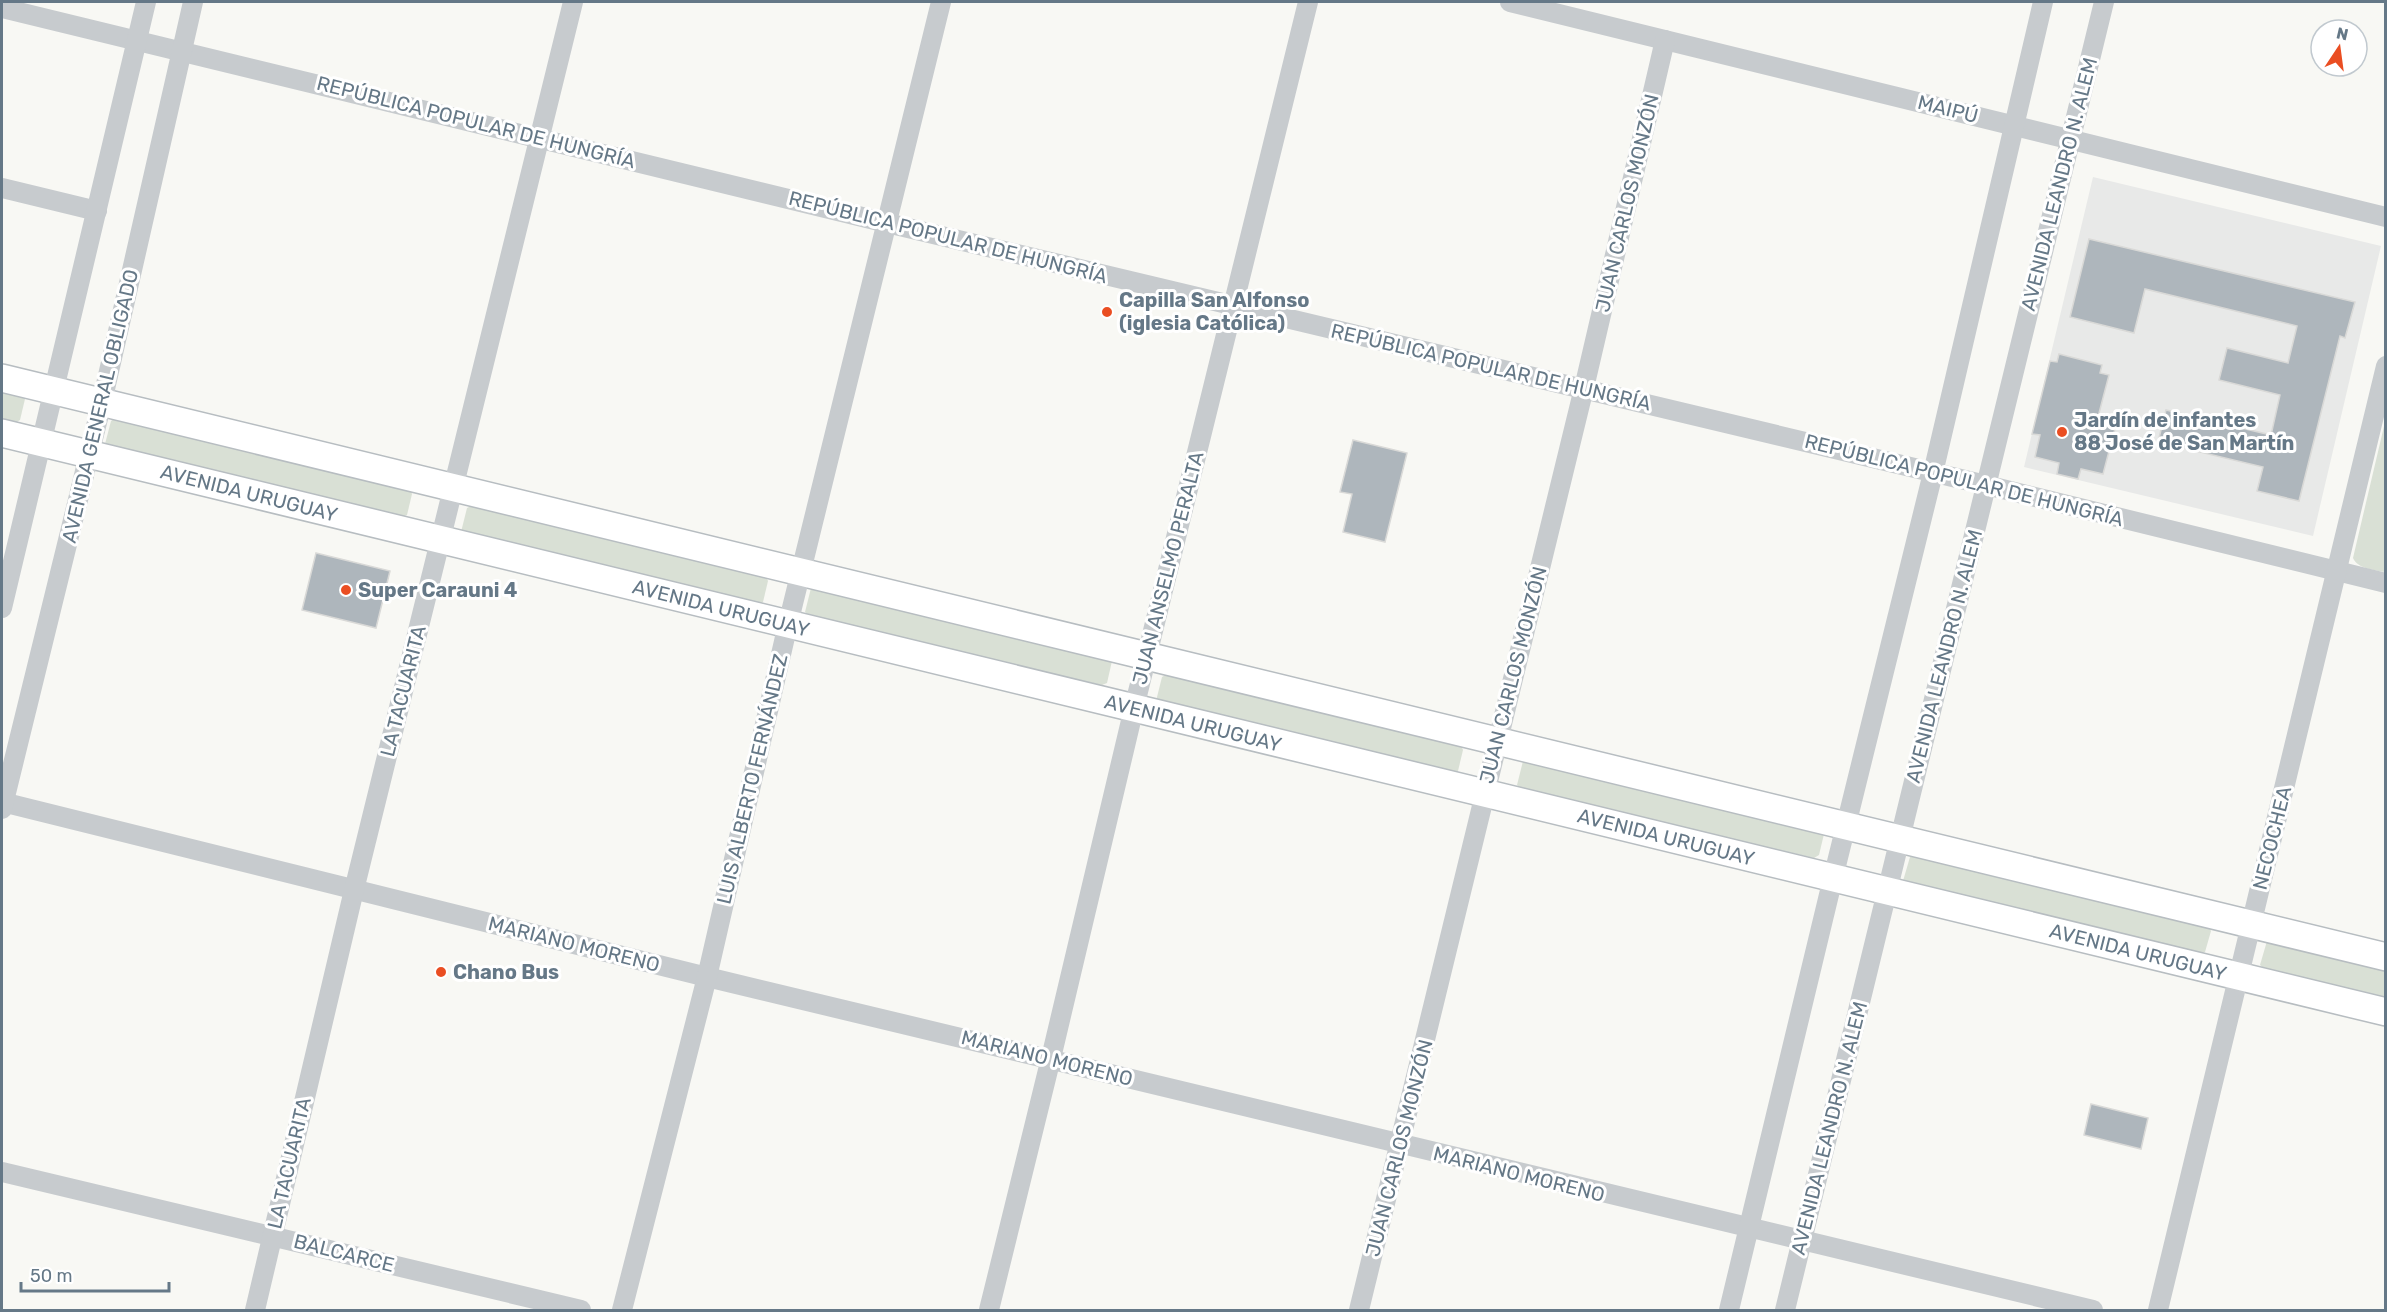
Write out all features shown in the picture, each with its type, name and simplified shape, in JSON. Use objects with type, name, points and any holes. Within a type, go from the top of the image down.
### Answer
[{"type":"street","points":[[2,608],[147,2]]},
{"type":"street","name":"AVENIDA GENERAL OBLIGADO","points":[[2,804],[102,402],[193,2]]},
{"type":"street","name":"LA TACUARITA","points":[[255,1311],[354,890],[573,2]]},
{"type":"street","name":"LUIS ALBERTO FERNÁNDEZ","points":[[622,1311],[707,977],[788,624],[941,2]]},
{"type":"street","name":"JUAN ANSELMO PERALTA","points":[[989,1311],[1146,656],[1308,2]]},
{"type":"street","name":"MAIPÚ","points":[[1510,2],[2385,217]]},
{"type":"street","points":[[1729,1311],[1933,472],[2043,2]]},
{"type":"street","name":"AVENIDA LEANDRO N. ALEM","points":[[1785,1311],[2104,2]]},
{"type":"street","name":"REPÚBLICA POPULAR DE HUNGRÍA","points":[[2,8],[887,223],[1986,484],[2385,583]]},
{"type":"street","name":"JUAN CARLOS MONZÓN","points":[[1359,1311],[1584,388],[1665,40]]},
{"type":"street","points":[[2,188],[97,211]]},
{"type":"street","name":"NECOCHEA","points":[[2158,1311],[2385,366]]},
{"type":"street","points":[[2,378],[2385,957]]},
{"type":"street","name":"AVENIDA URUGUAY","points":[[2,433],[2385,1012]]},
{"type":"street","name":"MARIANO MORENO","points":[[2,804],[707,977],[1051,1058],[1401,1145],[2093,1311]]},
{"type":"street","name":"BALCARCE","points":[[2,1172],[581,1311]]},
{"type":"shaded area","points":[[2093,177],[2381,246],[2313,536],[2024,467]]},
{"type":"shaded area","points":[[2,387],[22,392],[25,399],[20,420],[15,423],[2,420]]},
{"type":"shaded area","points":[[118,416],[409,486],[412,494],[407,515],[402,517],[105,444],[111,421]]},
{"type":"shaded area","points":[[2385,422],[2385,572],[2362,567],[2353,558]]},
{"type":"shaded area","points":[[475,504],[765,574],[768,581],[763,602],[758,605],[461,532],[467,508]]},
{"type":"shaded area","points":[[811,588],[1112,661],[1107,683],[1102,685],[811,618],[805,612]]},
{"type":"shaded area","points":[[1169,673],[1460,743],[1463,750],[1458,771],[1453,774],[1156,701],[1162,677]]},
{"type":"shaded area","points":[[1530,757],[1824,834],[1819,855],[1814,858],[1523,791],[1517,785],[1523,761]]},
{"type":"shaded area","points":[[1917,853],[2207,923],[2211,931],[2205,952],[2200,954],[1903,881],[1910,857]]},
{"type":"shaded area","points":[[2267,941],[2385,964],[2385,998],[2266,971],[2260,965]]},
{"type":"building","points":[[2089,239],[2355,302],[2345,338],[2340,336],[2299,501],[2257,491],[2263,467],[2158,442],[2166,410],[2271,435],[2280,395],[2219,380],[2227,348],[2288,363],[2297,326],[2145,289],[2134,333],[2070,317]]},
{"type":"building","points":[[2059,354],[2102,365],[2100,373],[2109,375],[2098,417],[2117,421],[2103,474],[2081,469],[2078,479],[2057,474],[2059,463],[2035,457],[2040,435],[2032,434],[2050,361],[2057,362]]},
{"type":"building","points":[[1353,440],[1407,453],[1385,542],[1343,532],[1352,494],[1340,492]]},
{"type":"building","name":"Super Carauni 4","points":[[316,553],[390,571],[376,628],[302,610]]},
{"type":"building","points":[[2091,1104],[2148,1118],[2141,1149],[2084,1135]]},
{"type":"place","name":"Capilla San Alfonso (iglesia Católica)","points":[[1107,312]]},
{"type":"place","name":"Jardín de infantes 88 José de San Martín","points":[[2062,432]]},
{"type":"place","name":"Super Carauni 4","points":[[346,590]]},
{"type":"place","name":"Chano Bus","points":[[441,972]]}]
